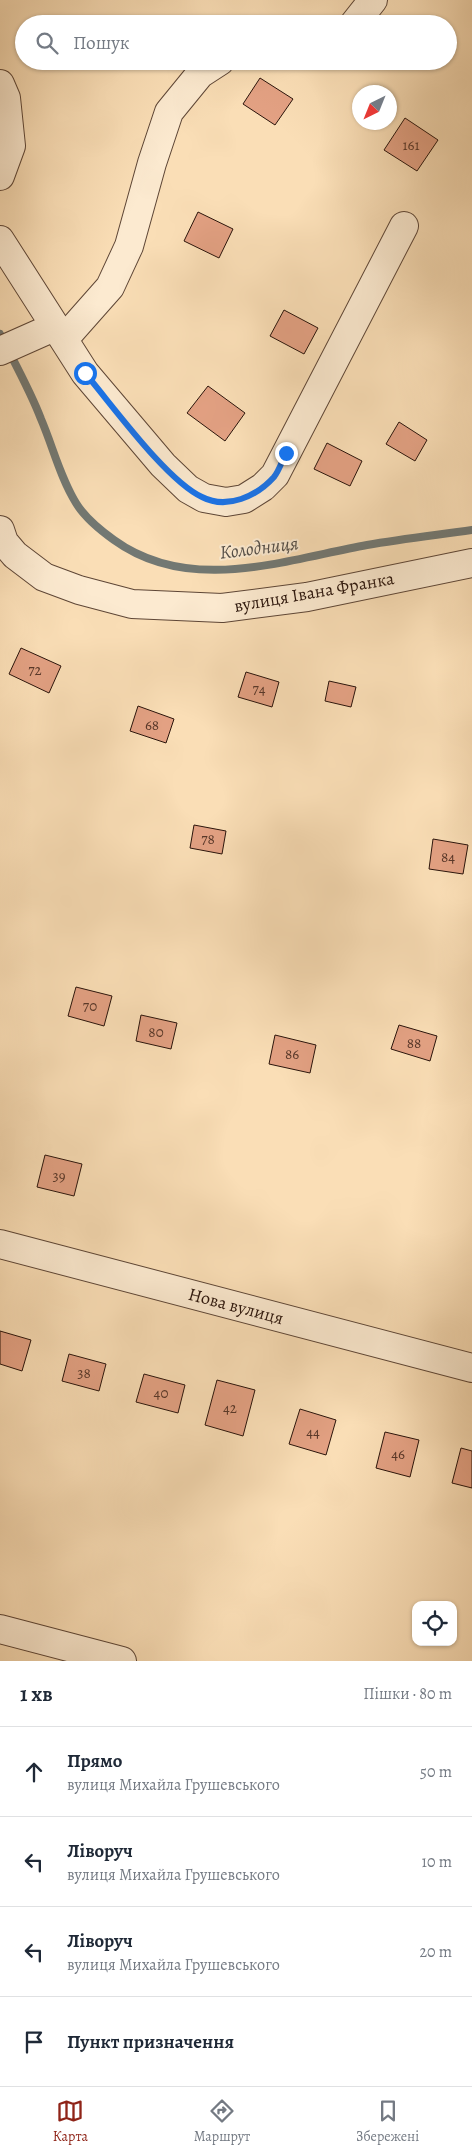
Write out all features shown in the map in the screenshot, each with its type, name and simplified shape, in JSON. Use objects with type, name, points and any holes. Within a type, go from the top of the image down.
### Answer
[{"type":"street","points":[[361,15],[373,0]]},
{"type":"street","points":[[9,347],[59,333],[110,287],[129,246],[168,112],[200,74],[206,70]]},
{"type":"street","points":[[0,84],[6,98],[11,146],[0,176]]},
{"type":"street","points":[[0,240],[85,373],[163,465],[188,489],[204,498],[226,502],[244,499],[263,487],[275,475],[404,226]]},
{"type":"street","name":"вулиця Івана Франка","points":[[0,530],[4,542],[15,555],[44,577],[79,590],[132,604],[222,608],[307,597],[472,563]]},
{"type":"street","name":"Нова вулиця","points":[[0,1244],[472,1368]]},
{"type":"street","points":[[0,1629],[122,1661]]},
{"type":"building","points":[[260,78],[293,99],[275,125],[243,104]]},
{"type":"building","points":[[405,118],[438,140],[417,171],[384,150]]},
{"type":"building","points":[[198,212],[233,229],[219,258],[184,241]]},
{"type":"building","points":[[284,310],[318,328],[304,354],[270,336]]},
{"type":"building","points":[[208,386],[245,413],[225,441],[187,413]]},
{"type":"building","points":[[399,422],[427,440],[415,461],[386,444]]},
{"type":"building","points":[[327,443],[362,461],[350,486],[314,469]]},
{"type":"building","points":[[21,648],[61,666],[49,693],[9,674]]},
{"type":"building","points":[[246,672],[279,682],[272,707],[238,697]]},
{"type":"building","points":[[329,681],[356,687],[351,707],[325,701]]},
{"type":"building","points":[[138,706],[174,719],[166,743],[130,731]]},
{"type":"building","points":[[194,825],[226,831],[222,854],[190,848]]},
{"type":"building","points":[[433,839],[468,845],[463,874],[429,869]]},
{"type":"building","points":[[76,987],[112,996],[104,1026],[68,1016]]},
{"type":"building","points":[[141,1015],[177,1023],[171,1049],[136,1041]]},
{"type":"building","points":[[399,1025],[437,1036],[430,1061],[391,1049]]},
{"type":"building","points":[[275,1035],[316,1045],[310,1073],[269,1064]]},
{"type":"building","points":[[45,1155],[82,1164],[74,1196],[37,1187]]},
{"type":"building","points":[[0,1331],[31,1340],[22,1371],[0,1364]]},
{"type":"building","points":[[69,1354],[106,1364],[99,1391],[62,1381]]},
{"type":"building","points":[[144,1374],[185,1385],[178,1413],[136,1402]]},
{"type":"building","points":[[217,1380],[255,1390],[243,1436],[205,1425]]},
{"type":"building","points":[[300,1409],[336,1420],[326,1455],[289,1444]]},
{"type":"building","points":[[385,1432],[419,1440],[410,1477],[376,1468]]},
{"type":"building","points":[[461,1448],[472,1451],[472,1488],[452,1483]]},
{"type":"waterway","name":"Колодниця","points":[[0,334],[32,397],[61,472],[76,503],[88,519],[103,532],[143,557],[174,566],[206,570],[238,569],[271,565],[367,545],[472,530]]},
{"type":"route","points":[[85,373],[163,465],[188,489],[204,498],[226,502],[244,499],[263,487],[275,475],[286,453]]}]
